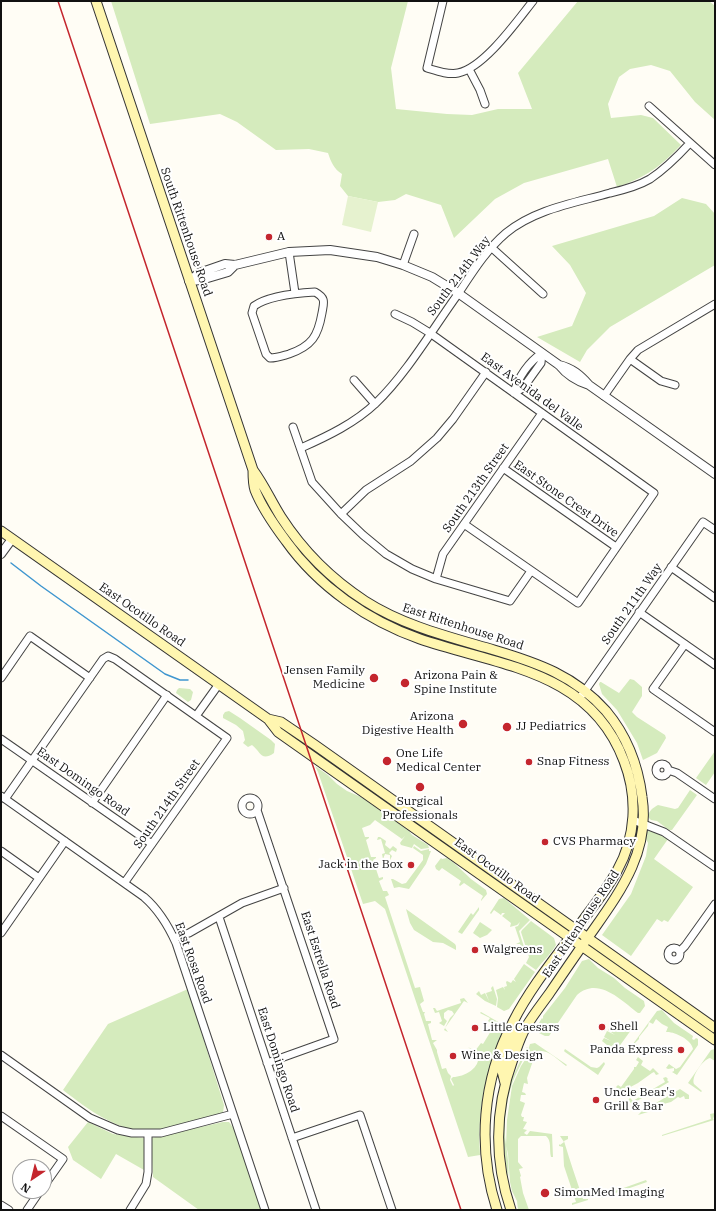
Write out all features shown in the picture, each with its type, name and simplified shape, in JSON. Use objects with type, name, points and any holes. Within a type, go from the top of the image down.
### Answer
[{"type":"main road","name":"South Rittenhouse Road","points":[[96,1],[253,470]]},
{"type":"main road","name":"East Rittenhouse Road","points":[[253,470],[254,488],[271,519],[289,546],[309,569],[330,589],[355,607],[395,629],[419,639],[544,677],[567,690],[582,694],[596,701],[615,722],[629,747],[640,784],[643,801],[643,823],[634,864],[627,880],[618,894],[525,1028],[517,1047],[506,1083],[500,1114],[500,1157],[504,1184],[511,1210]]},
{"type":"main road","name":"East Ocotillo Road","points":[[1,531],[268,719],[278,732],[714,1038]]},
{"type":"main road","name":"East Rittenhouse Road","points":[[497,1210],[489,1182],[485,1151],[487,1105],[494,1067],[512,1022],[617,871],[629,842],[634,820],[631,788],[621,754],[609,731],[582,694]]},
{"type":"main road","name":"East Ocotillo Road","points":[[268,719],[281,722],[293,730],[715,1028]]},
{"type":"main road","points":[[484,876],[492,875],[494,872]]},
{"type":"main road","points":[[506,1083],[502,1071],[516,1031],[516,1026],[512,1022]]},
{"type":"main road","points":[[489,1182],[496,1187],[503,1210]]},
{"type":"street","points":[[443,1],[427,68],[446,73],[457,73],[469,69],[480,62],[533,1]]},
{"type":"street","points":[[469,69],[480,90],[485,104]]},
{"type":"street","points":[[649,106],[715,165]]},
{"type":"street","name":"South 214th Way","points":[[301,448],[326,437],[350,423],[376,404],[399,377],[484,257],[506,233],[524,221],[541,213],[627,189],[649,180],[669,165],[690,143]]},
{"type":"street","points":[[403,265],[414,234]]},
{"type":"street","points":[[492,248],[543,294]]},
{"type":"street","points":[[190,281],[199,273],[225,264],[235,265],[289,252],[330,250],[350,252],[377,257],[403,265],[432,277],[458,293],[559,365],[564,372],[578,382],[589,385],[714,472]]},
{"type":"street","points":[[289,252],[295,293]]},
{"type":"street","points":[[315,292],[322,296],[324,302],[320,327],[315,336],[301,350],[277,358],[270,358],[266,354],[252,313],[254,306],[259,302],[295,293],[315,292]]},
{"type":"street","points":[[604,396],[638,350],[715,304]]},
{"type":"street","name":"East Avenida del Valle","points":[[395,314],[430,333],[654,493],[616,547]]},
{"type":"street","points":[[514,393],[516,383],[534,358],[542,353]]},
{"type":"street","points":[[630,359],[661,381],[675,385]]},
{"type":"street","points":[[341,514],[366,490],[411,461],[437,438],[486,372]]},
{"type":"street","points":[[354,380],[376,404]]},
{"type":"street","name":"South 213th Street","points":[[436,579],[443,554],[542,413]]},
{"type":"street","points":[[293,427],[312,482],[341,514],[386,554],[412,569],[436,579],[510,601],[531,571]]},
{"type":"street","name":"East Stone Crest Drive","points":[[503,468],[616,547]]},
{"type":"street","name":"South 211th Way","points":[[582,694],[703,522],[715,530]]},
{"type":"street","points":[[464,524],[578,603],[616,547]]},
{"type":"street","points":[[1,554],[12,539]]},
{"type":"street","points":[[671,567],[715,598]]},
{"type":"street","points":[[639,612],[715,665]]},
{"type":"street","points":[[1,678],[30,636],[90,678]]},
{"type":"street","points":[[685,644],[653,689],[715,732]]},
{"type":"street","points":[[3,797],[32,760],[103,659],[108,656],[115,659],[196,716],[219,684]]},
{"type":"street","points":[[92,803],[167,695]]},
{"type":"street","name":"South 214th Street","points":[[125,882],[227,738],[196,716]]},
{"type":"street","name":"East Domingo Road","points":[[1,739],[152,844]]},
{"type":"street","points":[[668,770],[677,773],[715,799]]},
{"type":"street","name":"East Rosa Road","points":[[3,797],[125,882],[152,904],[166,921],[174,938],[265,1210]]},
{"type":"street","name":"East Estrella Road","points":[[257,810],[334,1039],[267,1063]]},
{"type":"street","points":[[634,820],[664,832],[715,867]]},
{"type":"street","points":[[1,933],[65,841]]},
{"type":"street","points":[[1,851],[39,878]]},
{"type":"street","points":[[174,938],[189,934],[242,903],[284,888]]},
{"type":"street","points":[[680,951],[715,904]]},
{"type":"street","name":"East Domingo Road","points":[[219,917],[316,1210]]},
{"type":"street","points":[[1,1055],[90,1118],[118,1130],[132,1133],[161,1133],[233,1114]]},
{"type":"street","points":[[292,1138],[360,1115],[392,1210]]},
{"type":"street","points":[[1,1116],[63,1159],[52,1175]]},
{"type":"street","points":[[133,1209],[146,1184],[148,1172],[148,1134]]},
{"type":"street","points":[[27,1210],[35,1199]]},
{"type":"street","points":[[1,1205],[9,1210]]},
{"type":"green space","points":[[111,1],[408,1],[391,68],[396,109],[472,115],[498,109],[532,109],[518,73],[578,1],[709,1],[715,6],[715,120],[695,102],[670,71],[651,65],[630,69],[619,77],[608,104],[611,118],[641,115],[653,118],[681,145],[674,152],[659,165],[636,180],[617,187],[608,159],[524,183],[495,199],[454,238],[441,205],[406,194],[395,200],[378,202],[348,196],[340,186],[342,174],[333,165],[328,153],[309,149],[276,150],[237,122],[220,114],[150,124]]},
{"type":"green space","points":[[348,196],[378,202],[371,232],[342,225]]},
{"type":"green space","points":[[682,198],[706,204],[715,214],[715,265],[610,327],[587,350],[580,362],[537,337],[572,326],[586,293],[570,265],[552,246],[654,216]]},
{"type":"green space","points":[[630,679],[634,680],[642,687],[642,696],[632,712],[637,717],[665,735],[666,738],[657,753],[643,760],[637,743],[617,710],[602,694],[599,684],[601,682],[619,693]]},
{"type":"green space","points":[[179,688],[190,689],[193,692],[191,700],[188,702],[176,693]]},
{"type":"green space","points":[[229,711],[271,740],[275,744],[274,753],[266,757],[252,745],[248,747],[243,743],[245,740],[243,731],[236,725],[223,718],[225,712]]},
{"type":"green space","points":[[715,751],[715,772],[706,785],[696,778]]},
{"type":"green space","points":[[315,766],[347,791],[361,797],[428,845],[429,848],[421,849],[414,844],[412,848],[401,845],[400,843],[405,836],[402,839],[375,820],[370,825],[362,828],[365,837],[369,837],[366,840],[371,857],[376,857],[373,860],[379,878],[383,877],[383,879],[379,881],[383,891],[387,891],[389,895],[385,897],[415,988],[420,987],[424,1001],[420,1004],[423,1012],[425,1012],[424,1014],[426,1021],[431,1021],[431,1023],[428,1024],[432,1040],[437,1040],[433,1043],[437,1050],[442,1069],[446,1068],[451,1076],[450,1080],[453,1086],[454,1085],[451,1079],[453,1077],[457,1077],[471,1071],[477,1064],[478,1055],[468,1047],[475,1051],[481,1043],[483,1044],[494,1026],[488,1021],[490,1018],[480,1013],[481,1012],[500,1023],[504,1027],[491,1062],[484,1088],[479,1133],[480,1155],[468,1157],[385,909],[375,901],[363,904]]},
{"type":"green space","points":[[690,790],[697,795],[672,830],[669,830],[657,821],[651,820],[648,817],[650,811],[658,805],[675,809],[678,808]]},
{"type":"green space","points":[[648,831],[655,832],[668,839],[654,859],[693,887],[668,922],[664,920],[662,922],[657,919],[631,956],[602,935],[631,894],[646,856],[648,843],[645,837]]},
{"type":"green space","points":[[378,837],[386,841],[385,845],[390,849],[393,846],[397,849],[396,852],[392,850],[389,853],[392,856],[390,860],[390,855],[385,854],[383,859],[382,854],[385,853],[381,839],[377,840]]},
{"type":"green space","points":[[414,846],[421,851],[429,849],[429,851],[431,851],[426,864],[409,889],[399,887],[394,888],[391,879],[402,884],[406,883],[423,860],[423,855],[413,848]]},
{"type":"green space","points":[[441,858],[447,858],[486,890],[487,894],[481,901],[483,896],[464,883],[460,886],[461,881],[442,868],[439,871],[436,869],[435,866]]},
{"type":"green space","points":[[504,898],[530,920],[519,931],[524,947],[522,948],[520,944],[516,944],[520,942],[515,927],[518,926],[520,922],[517,925],[510,927],[511,923],[502,916],[505,913],[502,913],[501,915],[494,910],[491,914],[490,913],[499,899]]},
{"type":"green space","points":[[479,907],[479,910],[462,934],[458,932],[471,913],[473,915]]},
{"type":"green space","points":[[406,909],[455,944],[456,950],[443,943],[433,942],[414,930],[410,923]]},
{"type":"green space","points":[[531,921],[554,938],[556,945],[536,970],[526,963],[529,957],[521,932]]},
{"type":"green space","points":[[480,922],[492,930],[487,935],[480,938],[473,933]]},
{"type":"green space","points":[[589,959],[598,968],[614,978],[625,988],[644,1001],[645,1006],[640,1013],[638,1013],[609,992],[593,988],[585,990],[577,995],[549,1036],[545,1036],[537,1032],[537,1026],[542,1018],[543,1019],[543,1016],[565,988],[582,961]]},
{"type":"green space","points":[[524,964],[535,972],[509,1009],[504,1011],[497,1007],[498,998],[496,990],[503,987],[505,990],[504,987],[507,986],[507,981],[511,983],[513,980],[516,982],[514,979]]},
{"type":"green space","points":[[493,986],[497,999],[496,1006],[485,1001],[476,994],[479,991],[481,995],[485,993],[489,1001],[486,993],[492,991],[491,988]]},
{"type":"green space","points":[[188,989],[224,1105],[223,1113],[216,1119],[158,1131],[132,1129],[107,1120],[84,1106],[63,1090],[108,1024]]},
{"type":"green space","points":[[464,998],[468,1003],[464,1001],[445,1028],[450,1018],[454,1014],[452,1011],[448,1010],[444,1013],[444,1018],[447,1021],[444,1026],[439,1023],[442,1021],[439,1012],[435,1013],[433,1008],[437,1011],[461,1003],[460,999]]},
{"type":"green space","points":[[662,1010],[674,1023],[693,1036],[692,1039],[698,1039],[698,1045],[677,1075],[672,1072],[674,1071],[674,1068],[666,1068],[669,1064],[676,1069],[680,1067],[693,1049],[692,1046],[686,1039],[673,1033],[666,1032],[668,1027],[656,1019],[653,1024],[649,1022],[657,1011]]},
{"type":"green space","points":[[618,1020],[630,1028],[633,1024],[634,1026],[613,1055],[612,1047],[607,1047],[607,1045],[602,1041],[604,1038],[611,1041],[604,1037],[607,1031],[615,1035],[608,1030],[611,1025],[613,1026],[615,1024],[620,1029],[616,1023]]},
{"type":"green space","points":[[649,1022],[648,1026],[635,1043],[638,1046],[637,1047],[633,1044]]},
{"type":"green space","points":[[535,1043],[567,1065],[566,1066],[549,1053],[537,1051],[527,1078],[528,1084],[524,1083],[522,1092],[526,1095],[521,1095],[520,1101],[525,1103],[521,1115],[524,1117],[523,1121],[527,1122],[523,1129],[527,1130],[524,1133],[527,1135],[530,1131],[552,1134],[553,1157],[551,1157],[550,1143],[546,1136],[521,1136],[518,1139],[518,1162],[523,1168],[519,1169],[520,1177],[523,1193],[529,1210],[518,1210],[517,1201],[512,1191],[510,1182],[506,1145],[507,1120],[512,1086],[525,1060],[530,1044]]},
{"type":"green space","points":[[527,1047],[528,1049],[513,1081],[507,1104],[505,1140],[508,1162],[508,1178],[503,1131],[505,1107],[510,1084]]},
{"type":"green space","points":[[565,1049],[591,1067],[597,1068],[604,1062],[605,1064],[598,1075],[565,1052]]},
{"type":"green space","points":[[715,1049],[715,1061],[710,1058],[707,1059],[701,1065],[694,1077],[694,1084],[702,1091],[701,1092],[688,1083],[711,1050]]},
{"type":"green space","points":[[638,1057],[643,1061],[641,1065],[650,1071],[653,1068],[659,1074],[656,1075],[654,1072],[652,1073],[623,1091],[623,1094],[616,1087],[618,1085],[621,1087],[634,1067],[636,1067],[639,1062],[636,1060]]},
{"type":"green space","points":[[666,1077],[669,1082],[632,1104],[628,1100],[630,1098],[633,1101],[665,1082],[663,1078]]},
{"type":"green space","points":[[680,1089],[689,1095],[689,1099],[685,1099],[684,1096],[680,1098],[678,1097],[671,1102],[648,1108],[648,1112],[638,1115],[642,1111]]},
{"type":"green space","points":[[715,1113],[714,1120],[662,1136],[711,1119],[710,1114]]},
{"type":"green space","points":[[88,1122],[113,1134],[144,1138],[144,1170],[116,1154],[101,1179],[73,1160],[68,1147]]},
{"type":"green space","points":[[223,1122],[229,1122],[234,1129],[261,1210],[199,1210],[153,1177],[151,1138]]},
{"type":"green space","points":[[560,1136],[568,1136],[568,1139],[564,1141],[583,1199],[588,1199],[572,1205],[572,1203],[576,1202],[564,1166],[563,1147],[559,1146],[559,1144],[560,1145],[564,1142]]},
{"type":"green space","points":[[646,1180],[647,1182],[601,1198],[601,1196]]},
{"type":"waterway","points":[[11,563],[165,674],[180,680],[188,680]]},
{"type":"railway","points":[[58,1],[461,1210]]},
{"type":"place","name":"A","points":[[269,237]]},
{"type":"place","name":"Jensen Family Medicine","points":[[374,678]]},
{"type":"place","name":"Arizona Pain & Spine Institute","points":[[405,683]]},
{"type":"place","name":"Arizona Digestive Health","points":[[463,724]]},
{"type":"place","name":"JJ Pediatrics","points":[[507,727]]},
{"type":"place","name":"One Life Medical Center","points":[[387,761]]},
{"type":"place","name":"Snap Fitness","points":[[529,762]]},
{"type":"place","name":"Surgical Professionals","points":[[420,787]]},
{"type":"place","name":"CVS Pharmacy","points":[[545,842]]},
{"type":"place","name":"Jack in the Box","points":[[411,865]]},
{"type":"place","name":"Walgreens","points":[[475,950]]},
{"type":"place","name":"Shell","points":[[602,1027]]},
{"type":"place","name":"Little Caesars","points":[[475,1028]]},
{"type":"place","name":"Panda Express","points":[[681,1050]]},
{"type":"place","name":"Wine & Design","points":[[453,1056]]},
{"type":"place","name":"Uncle Bear's Grill & Bar","points":[[596,1100]]},
{"type":"place","name":"SimonMed Imaging","points":[[545,1193]]}]
